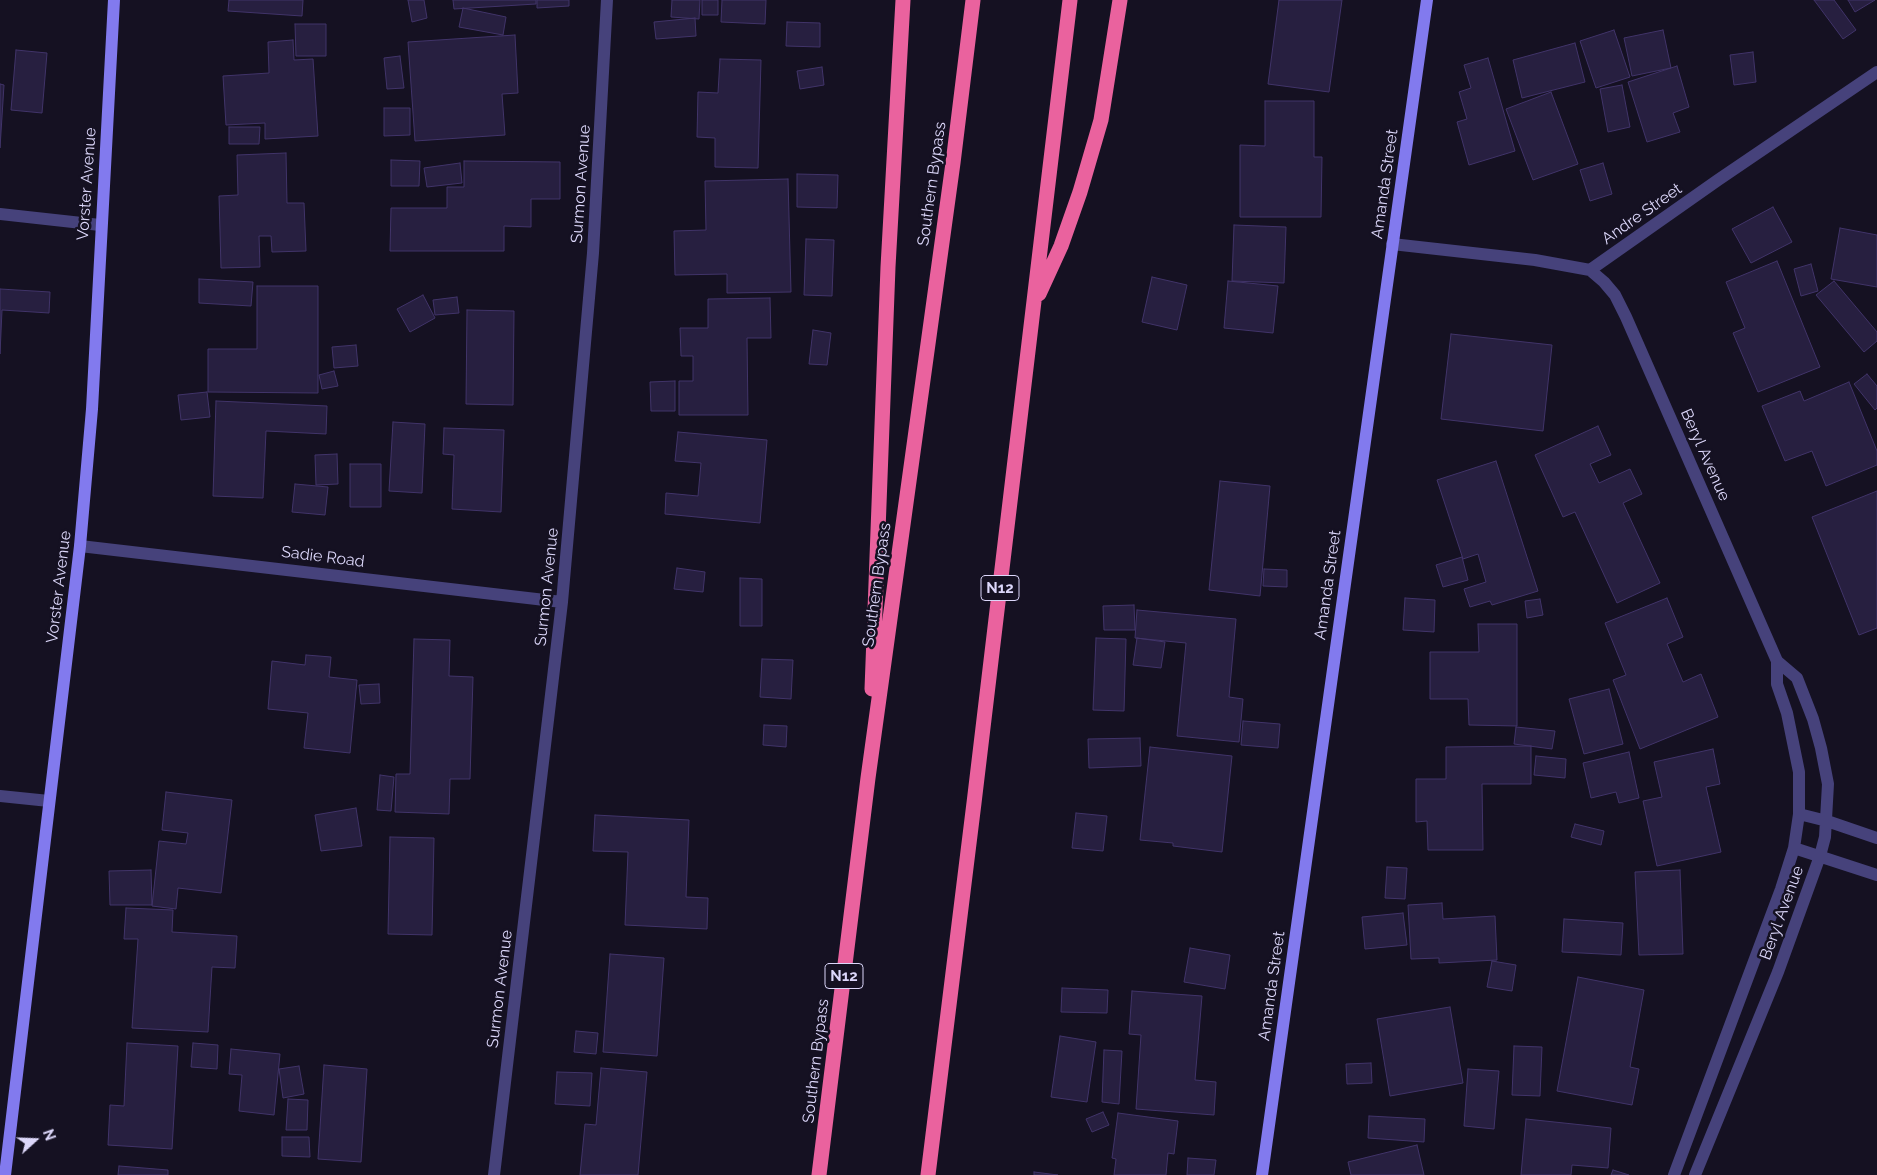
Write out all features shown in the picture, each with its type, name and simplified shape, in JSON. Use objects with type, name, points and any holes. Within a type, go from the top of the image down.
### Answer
[{"type":"highway","points":[[868,778],[888,266],[902,0]]},
{"type":"highway","name":"Southern Bypass","points":[[819,1175],[868,778],[953,163],[973,0]]},
{"type":"highway","name":"N12","points":[[928,1175],[1070,0]]},
{"type":"highway","points":[[1034,307],[1061,246],[1080,192],[1101,120],[1120,0]]},
{"type":"main road","name":"Vorster Avenue","points":[[5,1175],[80,546],[92,409],[100,225],[114,0]]},
{"type":"main road","name":"Amanda Street","points":[[1262,1175],[1427,0]]},
{"type":"street","name":"Surmon Avenue","points":[[494,1175],[562,602],[593,253],[608,0]]},
{"type":"street","name":"Andre Street","points":[[1590,270],[1877,72]]},
{"type":"street","points":[[0,214],[100,225]]},
{"type":"street","points":[[1392,244],[1535,260],[1590,270]]},
{"type":"street","name":"Beryl Avenue","points":[[1590,270],[1604,282],[1615,296],[1626,317],[1777,660],[1796,678],[1813,719],[1828,784],[1827,821],[1820,856],[1778,972],[1695,1175]]},
{"type":"street","name":"Sadie Road","points":[[80,546],[562,602]]},
{"type":"street","name":"Beryl Avenue","points":[[1674,1175],[1781,889],[1794,848],[1799,814],[1799,772],[1787,713],[1777,684],[1777,660]]},
{"type":"street","points":[[0,796],[49,801]]},
{"type":"street","points":[[1799,814],[1827,821],[1877,838]]},
{"type":"street","points":[[1794,848],[1877,875]]},
{"type":"building","points":[[229,0],[303,0],[302,16],[228,11]]},
{"type":"building","points":[[408,0],[424,0],[427,18],[412,22]]},
{"type":"building","points":[[453,0],[536,0],[536,4],[454,9]]},
{"type":"building","points":[[537,0],[569,0],[569,6],[537,8]]},
{"type":"building","points":[[672,0],[700,0],[699,19],[671,17]]},
{"type":"building","points":[[702,0],[718,0],[718,15],[702,15]]},
{"type":"building","points":[[722,0],[766,0],[765,24],[721,22]]},
{"type":"building","points":[[1279,0],[1342,0],[1329,92],[1268,84]]},
{"type":"building","points":[[1814,0],[1834,0],[1856,30],[1843,39]]},
{"type":"building","points":[[1848,0],[1875,0],[1855,12]]},
{"type":"building","points":[[463,8],[506,17],[503,35],[459,27]]},
{"type":"building","points":[[695,18],[696,36],[656,39],[654,22]]},
{"type":"building","points":[[787,22],[820,23],[820,47],[786,46]]},
{"type":"building","points":[[295,24],[326,24],[326,56],[296,56]]},
{"type":"building","points":[[1614,30],[1630,77],[1596,88],[1580,41]]},
{"type":"building","points":[[1663,30],[1671,68],[1632,76],[1624,38]]},
{"type":"building","points":[[515,35],[518,93],[502,94],[505,135],[415,141],[408,42]]},
{"type":"building","points":[[293,40],[294,60],[313,59],[318,136],[265,139],[265,123],[226,125],[223,76],[269,73],[268,42]]},
{"type":"building","points":[[1575,43],[1585,82],[1522,98],[1513,60]]},
{"type":"building","points":[[16,50],[47,53],[42,113],[11,110]]},
{"type":"building","points":[[1753,52],[1756,82],[1734,85],[1730,55]]},
{"type":"building","points":[[400,56],[404,88],[387,89],[384,58]]},
{"type":"building","points":[[1488,58],[1515,151],[1469,165],[1457,122],[1467,119],[1459,92],[1471,88],[1464,65]]},
{"type":"building","points":[[720,59],[761,60],[758,168],[715,167],[715,138],[697,137],[698,92],[718,93]]},
{"type":"building","points":[[1677,66],[1689,107],[1673,113],[1680,132],[1647,142],[1628,82]]},
{"type":"building","points":[[822,67],[824,85],[800,89],[797,71]]},
{"type":"building","points":[[0,84],[4,85],[0,148]]},
{"type":"building","points":[[1622,85],[1630,127],[1608,132],[1600,89]]},
{"type":"building","points":[[1551,92],[1578,164],[1533,180],[1506,109]]},
{"type":"building","points":[[1265,101],[1314,101],[1314,157],[1322,157],[1321,217],[1240,217],[1240,145],[1265,146]]},
{"type":"building","points":[[384,108],[410,108],[410,135],[384,136]]},
{"type":"building","points":[[229,127],[260,127],[259,144],[229,144]]},
{"type":"building","points":[[286,153],[287,203],[304,203],[306,251],[272,252],[271,236],[259,236],[260,267],[221,268],[219,196],[238,195],[237,155]]},
{"type":"building","points":[[391,160],[420,161],[419,186],[391,186]]},
{"type":"building","points":[[464,161],[560,162],[560,199],[531,199],[531,227],[504,226],[504,251],[390,251],[391,208],[447,208],[447,187],[464,187]]},
{"type":"building","points":[[460,163],[462,183],[427,187],[424,168]]},
{"type":"building","points":[[1603,163],[1612,194],[1590,201],[1580,170]]},
{"type":"building","points":[[797,174],[838,175],[837,208],[797,207]]},
{"type":"building","points":[[788,179],[791,292],[727,293],[727,274],[675,275],[674,231],[706,230],[705,181]]},
{"type":"building","points":[[1773,207],[1792,242],[1751,263],[1732,229]]},
{"type":"building","points":[[1234,225],[1286,227],[1284,283],[1232,281]]},
{"type":"building","points":[[1840,228],[1877,235],[1877,287],[1831,279]]},
{"type":"building","points":[[806,239],[834,240],[832,296],[804,295]]},
{"type":"building","points":[[1777,261],[1820,367],[1758,392],[1733,333],[1745,328],[1726,282]]},
{"type":"building","points":[[1811,264],[1818,291],[1801,296],[1794,269]]},
{"type":"building","points":[[1152,277],[1187,285],[1177,330],[1142,322]]},
{"type":"building","points":[[199,279],[253,282],[251,306],[199,303]]},
{"type":"building","points":[[1228,281],[1278,286],[1273,333],[1224,328]]},
{"type":"building","points":[[1834,281],[1877,332],[1877,341],[1864,352],[1816,295]]},
{"type":"building","points":[[257,286],[318,286],[318,393],[208,392],[208,349],[257,349]]},
{"type":"building","points":[[0,289],[50,292],[49,313],[2,310],[0,354]]},
{"type":"building","points":[[423,295],[435,318],[410,332],[397,309]]},
{"type":"building","points":[[457,297],[459,313],[435,315],[433,300]]},
{"type":"building","points":[[770,298],[771,338],[747,338],[748,415],[679,415],[679,381],[693,381],[693,356],[681,356],[680,328],[708,328],[708,299]]},
{"type":"building","points":[[467,310],[514,311],[513,405],[466,404]]},
{"type":"building","points":[[813,330],[831,333],[827,365],[809,364]]},
{"type":"building","points":[[1451,334],[1552,345],[1543,431],[1441,419]]},
{"type":"building","points":[[356,345],[358,366],[334,368],[332,347]]},
{"type":"building","points":[[334,371],[338,386],[322,389],[319,375]]},
{"type":"building","points":[[1867,374],[1877,386],[1877,408],[1875,410],[1854,384]]},
{"type":"building","points":[[675,381],[675,411],[651,411],[650,382]]},
{"type":"building","points":[[1849,382],[1877,451],[1877,465],[1826,486],[1812,451],[1785,461],[1762,406],[1800,391],[1804,401]]},
{"type":"building","points":[[207,392],[210,417],[181,420],[178,395]]},
{"type":"building","points":[[216,401],[327,406],[326,434],[266,431],[263,498],[213,496]]},
{"type":"building","points":[[393,422],[425,424],[422,493],[389,491]]},
{"type":"building","points":[[1598,426],[1611,455],[1590,464],[1599,483],[1630,469],[1642,494],[1623,503],[1660,583],[1617,603],[1575,512],[1563,517],[1535,455]]},
{"type":"building","points":[[444,428],[504,430],[501,512],[452,509],[454,455],[443,454]]},
{"type":"building","points":[[678,432],[767,440],[760,523],[665,514],[666,493],[698,496],[701,463],[675,461]]},
{"type":"building","points":[[337,454],[338,484],[316,485],[315,455]]},
{"type":"building","points":[[1496,461],[1538,591],[1492,605],[1490,601],[1470,607],[1464,589],[1486,582],[1478,554],[1463,559],[1437,480]]},
{"type":"building","points":[[350,464],[381,464],[381,507],[350,507]]},
{"type":"building","points":[[1220,481],[1270,486],[1260,596],[1209,590]]},
{"type":"building","points":[[295,484],[328,487],[325,515],[292,512]]},
{"type":"building","points":[[1877,491],[1877,628],[1859,635],[1812,517]]},
{"type":"building","points":[[1462,557],[1468,580],[1443,587],[1436,565]]},
{"type":"building","points":[[677,568],[705,572],[703,592],[674,589]]},
{"type":"building","points":[[1264,569],[1287,570],[1287,587],[1263,586]]},
{"type":"building","points":[[740,578],[762,579],[762,626],[740,626]]},
{"type":"building","points":[[1405,598],[1435,600],[1434,632],[1403,630]]},
{"type":"building","points":[[1667,598],[1683,637],[1667,644],[1683,682],[1701,674],[1718,717],[1640,749],[1613,680],[1626,675],[1605,623]]},
{"type":"building","points":[[1540,599],[1543,615],[1527,618],[1525,601]]},
{"type":"building","points":[[1134,605],[1135,630],[1104,630],[1103,606]]},
{"type":"building","points":[[1137,610],[1236,619],[1229,697],[1243,699],[1239,742],[1177,736],[1186,643],[1135,638]]},
{"type":"building","points":[[1478,624],[1517,624],[1517,726],[1469,725],[1468,699],[1430,699],[1430,652],[1479,652]]},
{"type":"building","points":[[1096,638],[1126,639],[1124,711],[1093,710]]},
{"type":"building","points":[[1137,638],[1165,642],[1161,668],[1133,665]]},
{"type":"building","points":[[414,639],[450,640],[449,676],[473,677],[470,779],[450,779],[449,814],[395,812],[396,774],[410,774]]},
{"type":"building","points":[[306,655],[331,657],[329,677],[357,680],[350,753],[304,748],[308,713],[268,709],[272,661],[305,665]]},
{"type":"building","points":[[762,659],[793,660],[791,699],[760,697]]},
{"type":"building","points":[[379,684],[380,703],[361,704],[359,685]]},
{"type":"building","points":[[1609,689],[1623,744],[1584,754],[1569,699]]},
{"type":"building","points":[[1243,721],[1280,724],[1278,748],[1241,745]]},
{"type":"building","points":[[764,725],[787,726],[786,747],[763,745]]},
{"type":"building","points":[[1516,727],[1555,731],[1552,749],[1514,744]]},
{"type":"building","points":[[1140,738],[1141,766],[1089,768],[1088,739]]},
{"type":"building","points":[[1531,746],[1531,784],[1482,784],[1483,850],[1428,850],[1427,821],[1416,822],[1416,779],[1446,779],[1446,747]]},
{"type":"building","points":[[1150,747],[1232,756],[1222,852],[1173,846],[1173,843],[1140,840]]},
{"type":"building","points":[[1713,749],[1720,784],[1706,787],[1721,852],[1657,866],[1643,801],[1662,797],[1654,762]]},
{"type":"building","points":[[1629,752],[1639,798],[1619,803],[1616,792],[1591,798],[1583,763]]},
{"type":"building","points":[[1536,756],[1566,759],[1565,778],[1534,775]]},
{"type":"building","points":[[380,775],[394,777],[391,811],[377,810]]},
{"type":"building","points":[[166,792],[232,800],[221,893],[178,888],[176,909],[152,906],[159,841],[186,844],[188,833],[162,830]]},
{"type":"building","points":[[356,808],[362,846],[321,851],[315,815]]},
{"type":"building","points":[[1076,813],[1107,816],[1103,851],[1072,848]]},
{"type":"building","points":[[595,815],[689,820],[686,897],[708,898],[707,929],[625,925],[628,852],[593,851]]},
{"type":"building","points":[[1575,824],[1604,831],[1601,845],[1571,837]]},
{"type":"building","points":[[390,837],[434,838],[432,935],[388,934]]},
{"type":"building","points":[[1387,867],[1407,868],[1405,899],[1385,898]]},
{"type":"building","points":[[151,870],[152,905],[110,905],[109,871]]},
{"type":"building","points":[[1680,870],[1683,954],[1639,955],[1635,872]]},
{"type":"building","points":[[1442,903],[1443,919],[1495,916],[1497,960],[1439,963],[1439,958],[1411,959],[1408,905]]},
{"type":"building","points":[[126,908],[173,910],[172,932],[237,936],[235,968],[212,967],[208,1032],[132,1028],[138,939],[124,939]]},
{"type":"building","points":[[1403,913],[1407,945],[1365,949],[1362,917]]},
{"type":"building","points":[[1564,919],[1623,923],[1621,955],[1562,952]]},
{"type":"building","points":[[1190,948],[1230,955],[1225,989],[1184,982]]},
{"type":"building","points":[[610,954],[664,958],[657,1056],[603,1052]]},
{"type":"building","points":[[1492,961],[1516,965],[1512,991],[1487,987]]},
{"type":"building","points":[[1578,977],[1644,990],[1630,1067],[1639,1069],[1632,1105],[1557,1091]]},
{"type":"building","points":[[1062,988],[1108,990],[1107,1013],[1061,1012]]},
{"type":"building","points":[[1132,991],[1202,996],[1195,1080],[1216,1082],[1214,1115],[1136,1109],[1141,1035],[1129,1034]]},
{"type":"building","points":[[1450,1007],[1463,1083],[1390,1096],[1377,1019]]},
{"type":"building","points":[[576,1031],[598,1033],[596,1054],[574,1052]]},
{"type":"building","points":[[1060,1036],[1096,1042],[1087,1102],[1051,1097]]},
{"type":"building","points":[[127,1043],[178,1046],[172,1149],[108,1145],[110,1105],[124,1106]]},
{"type":"building","points":[[193,1043],[218,1045],[217,1069],[191,1067]]},
{"type":"building","points":[[1514,1046],[1542,1047],[1540,1096],[1512,1095]]},
{"type":"building","points":[[231,1049],[280,1054],[274,1115],[239,1111],[242,1075],[229,1074]]},
{"type":"building","points":[[1104,1050],[1122,1051],[1119,1104],[1102,1102]]},
{"type":"building","points":[[1371,1063],[1372,1083],[1347,1084],[1346,1064]]},
{"type":"building","points":[[324,1065],[367,1069],[361,1162],[318,1159]]},
{"type":"building","points":[[299,1066],[304,1094],[283,1098],[279,1069]]},
{"type":"building","points":[[601,1068],[647,1072],[638,1175],[580,1175],[585,1124],[596,1125]]},
{"type":"building","points":[[1468,1069],[1499,1071],[1494,1129],[1464,1126]]},
{"type":"building","points":[[557,1072],[592,1073],[590,1106],[555,1104]]},
{"type":"building","points":[[288,1099],[308,1100],[307,1130],[286,1130]]},
{"type":"building","points":[[1103,1112],[1109,1125],[1092,1132],[1086,1119]]},
{"type":"building","points":[[1118,1113],[1178,1121],[1174,1154],[1168,1153],[1166,1175],[1114,1175],[1116,1159],[1112,1158]]},
{"type":"building","points":[[1369,1116],[1425,1119],[1424,1142],[1368,1138]]},
{"type":"building","points":[[1526,1119],[1611,1128],[1608,1168],[1572,1165],[1571,1175],[1521,1175]]},
{"type":"building","points":[[282,1137],[309,1137],[310,1157],[282,1156]]},
{"type":"building","points":[[1417,1145],[1424,1175],[1351,1175],[1348,1162]]},
{"type":"building","points":[[1188,1158],[1216,1160],[1214,1175],[1187,1175]]},
{"type":"building","points":[[119,1166],[168,1170],[168,1175],[118,1175]]},
{"type":"building","points":[[1613,1170],[1629,1175],[1611,1175]]},
{"type":"building","points":[[1034,1172],[1058,1175],[1034,1175]]}]
